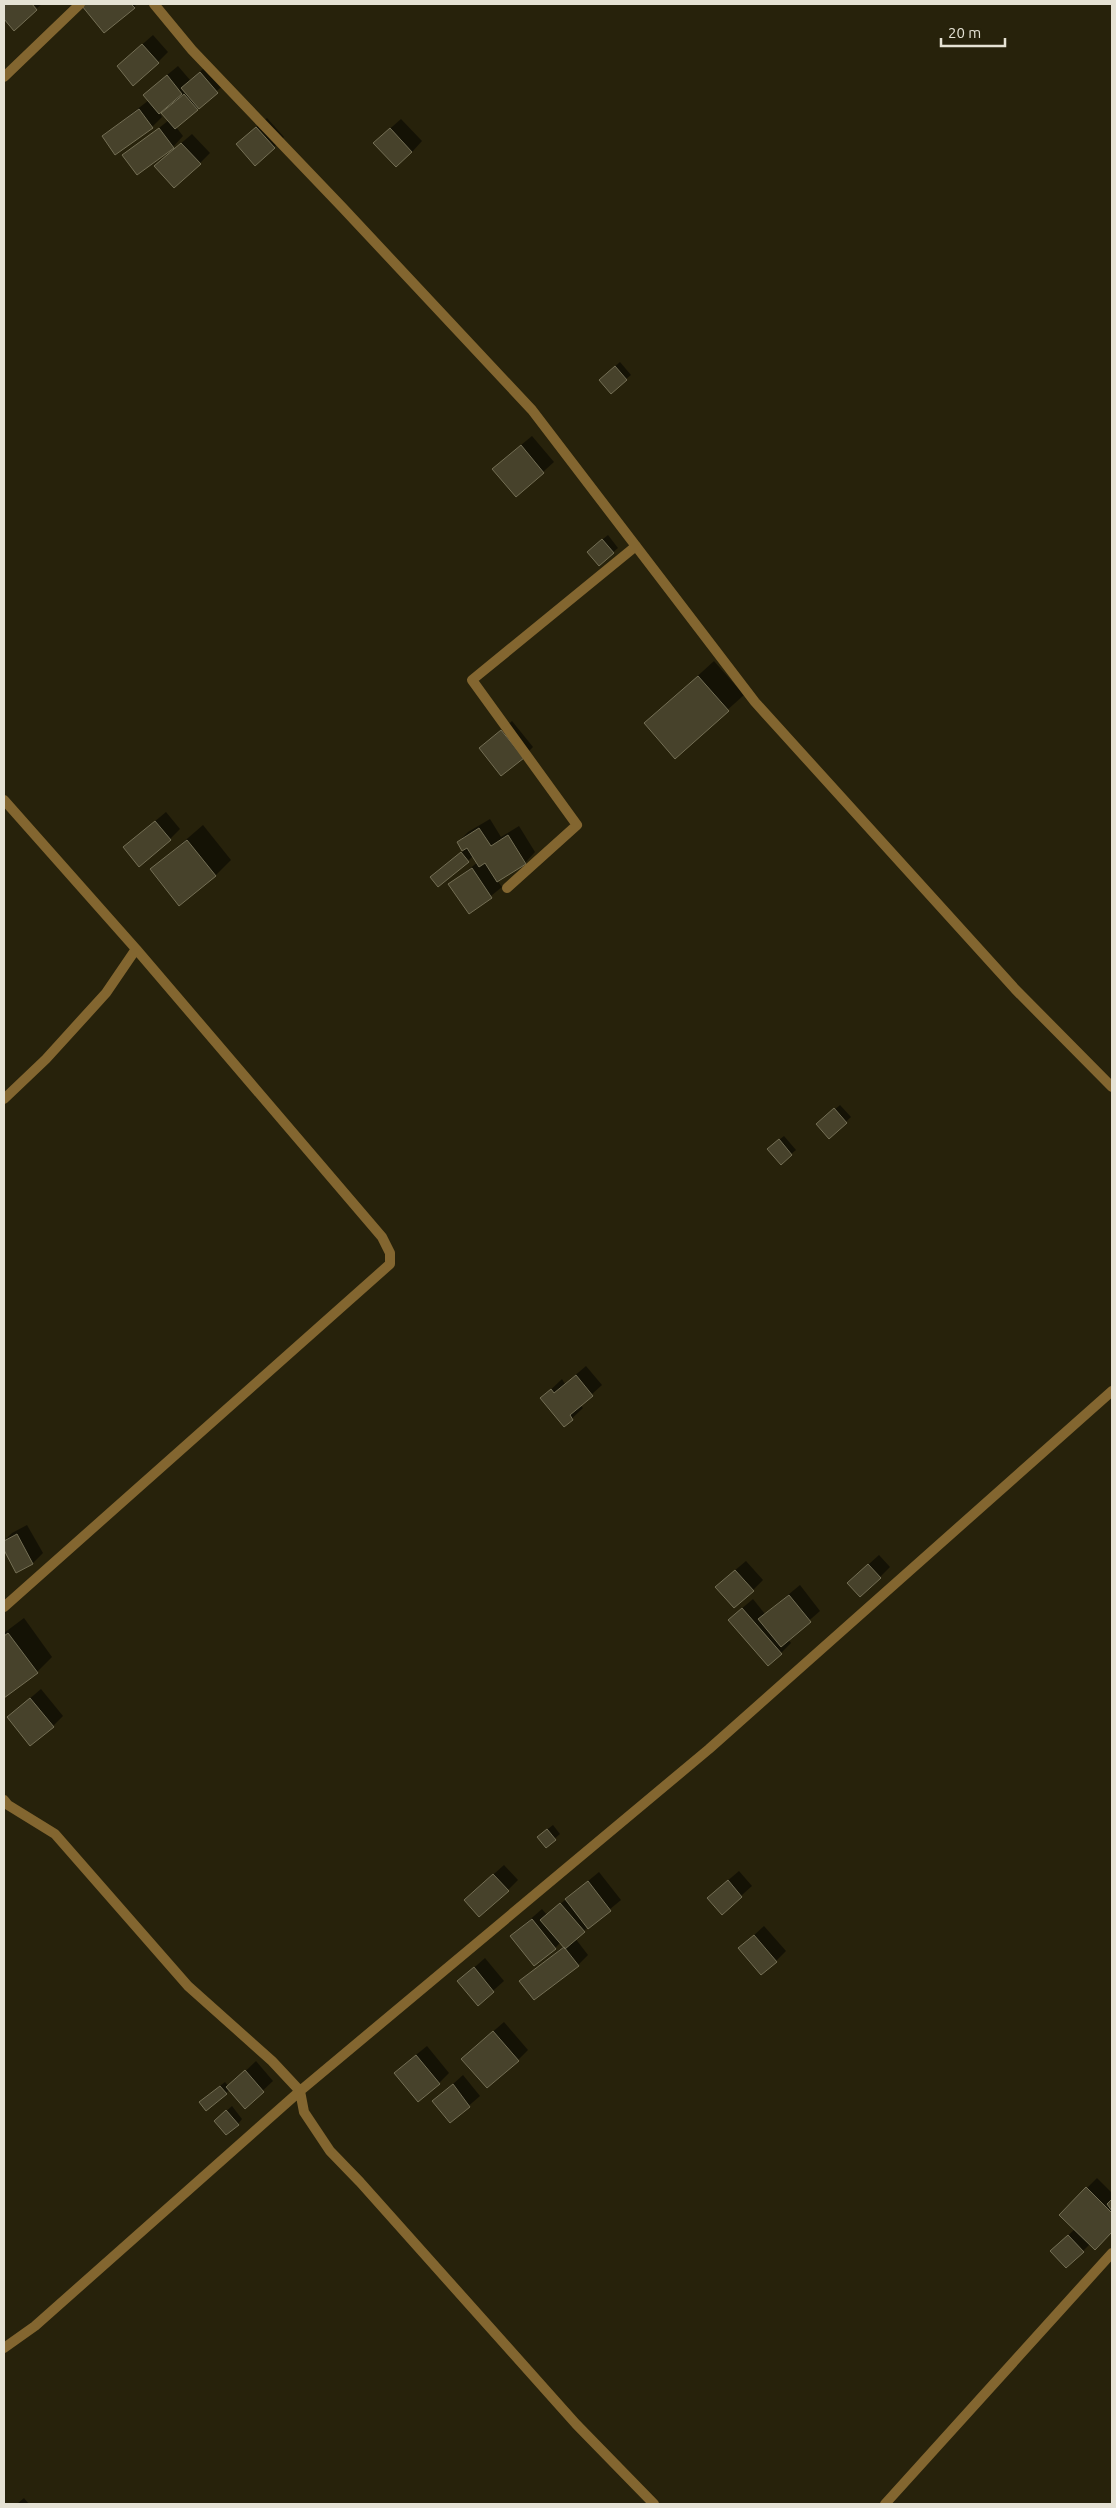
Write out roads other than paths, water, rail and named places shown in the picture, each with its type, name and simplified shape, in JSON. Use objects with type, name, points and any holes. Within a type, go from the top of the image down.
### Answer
[{"type":"street","points":[[4,77],[80,4]]},
{"type":"street","points":[[154,4],[192,50],[342,206],[532,410],[755,702],[1015,989],[1112,1087]]},
{"type":"street","points":[[507,888],[577,825],[472,680],[636,546]]},
{"type":"street","points":[[4,800],[136,950],[382,1237],[390,1253],[390,1264],[4,1607]]},
{"type":"street","points":[[4,1098],[46,1058],[106,993],[136,950]]},
{"type":"street","points":[[4,2348],[35,2326],[300,2090],[709,1749],[1112,1391]]},
{"type":"street","points":[[4,1800],[8,1805],[55,1834],[188,1986],[272,2061],[300,2090],[304,2112],[330,2151],[360,2182],[576,2424],[654,2504]]},
{"type":"street","points":[[885,2504],[1112,2253]]}]
